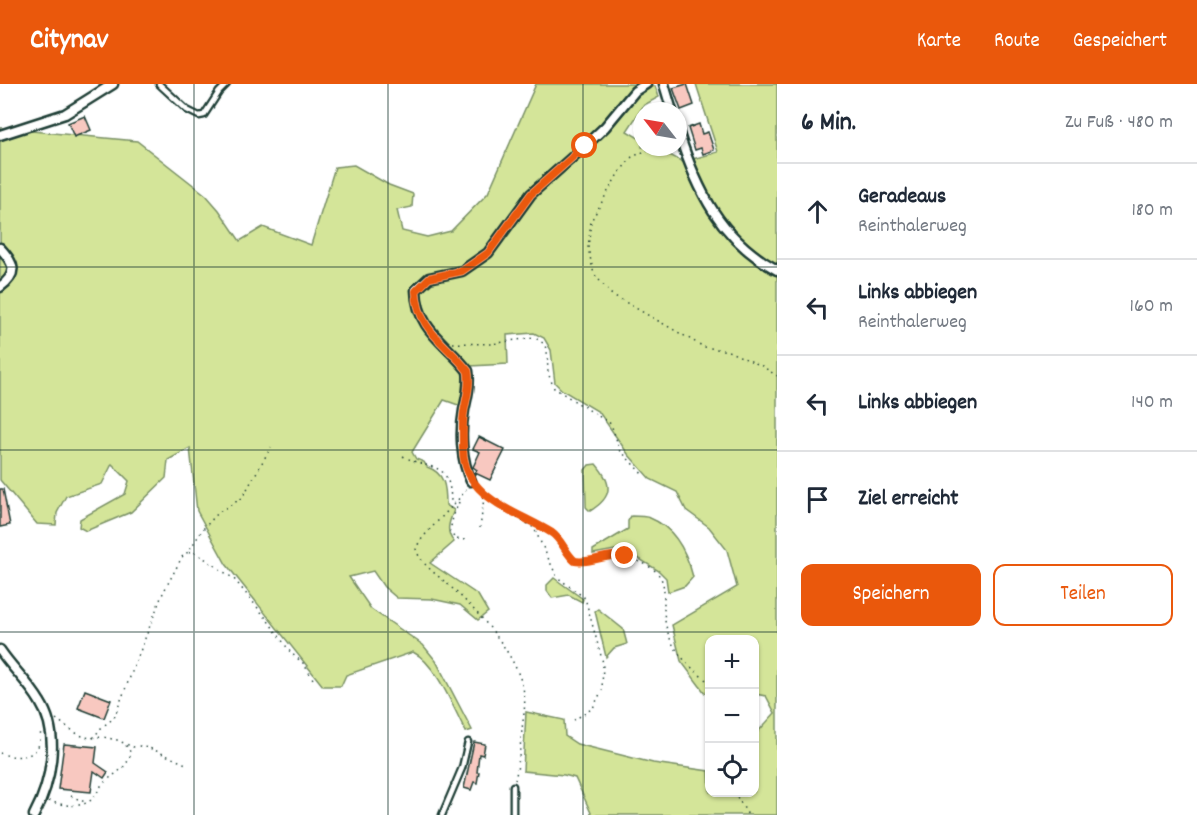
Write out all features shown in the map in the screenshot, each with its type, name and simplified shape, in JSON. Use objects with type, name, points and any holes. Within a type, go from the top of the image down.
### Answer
[{"type":"street","points":[[0,135],[65,114],[113,84]]},
{"type":"street","points":[[471,481],[465,470],[463,450],[464,413],[469,376],[463,364],[432,336],[423,320],[416,300],[416,291],[429,278],[462,271],[488,253],[531,194],[598,134],[635,91],[646,84]]},
{"type":"street","points":[[664,84],[669,102]]},
{"type":"street","points":[[686,156],[694,179],[714,215],[741,243],[777,270]]},
{"type":"street","points":[[0,248],[10,260],[13,269],[10,278],[0,287]]},
{"type":"street","points":[[0,650],[34,693],[48,718],[51,734],[48,777],[42,799],[34,815]]},
{"type":"lane","points":[[159,84],[187,110],[199,116],[204,115],[227,84]]},
{"type":"lane","points":[[442,815],[462,768],[468,742]]},
{"type":"lane","points":[[513,786],[513,815]]},
{"type":"path","points":[[634,156],[618,174],[591,221],[588,248],[594,274],[611,294],[704,347],[728,351],[762,366],[777,376]]},
{"type":"path","points":[[444,347],[456,342],[491,344],[529,338],[537,339],[547,350],[548,373],[554,388],[611,424],[620,450],[643,475]]},
{"type":"path","points":[[93,738],[114,718],[162,595],[182,557],[188,552],[202,529],[219,512],[242,498],[271,447]]},
{"type":"path","points":[[404,456],[438,468],[443,472],[449,483],[451,503],[455,506]]},
{"type":"path","points":[[513,786],[519,762],[525,710],[520,678],[491,628],[455,590],[420,559],[416,549],[420,539],[455,506],[471,481],[483,492],[528,522],[553,534],[575,561],[585,562],[615,555],[635,561],[658,573],[664,586],[665,619],[671,641],[676,650],[705,678]]},
{"type":"path","points":[[480,528],[483,492]]},
{"type":"path","points":[[460,498],[450,531],[455,539],[467,540]]},
{"type":"path","points":[[528,522],[538,533],[557,577],[585,598],[600,647],[603,675],[598,702],[588,712],[574,720]]},
{"type":"path","points":[[188,552],[201,556],[234,579],[266,618],[282,643],[303,663],[313,680]]},
{"type":"path","points":[[0,753],[26,756],[33,753],[39,744],[42,725],[48,718],[53,717],[79,735],[93,738],[103,737],[133,747],[152,749],[188,765]]},
{"type":"path","points":[[42,799],[69,806],[86,803],[92,799],[100,787],[126,765],[130,753],[125,743]]},
{"type":"path","points":[[95,786],[100,787]]},
{"type":"path","points":[[71,796],[86,803]]},
{"type":"path","points":[[737,797],[748,815]]},
{"type":"green space","points":[[536,84],[638,84],[603,125],[527,196],[534,198],[607,129],[637,92],[655,86],[659,97],[650,102],[633,102],[633,122],[627,131],[633,135],[633,156],[672,156],[683,162],[712,217],[724,231],[777,274],[777,815],[592,815],[575,778],[523,771],[526,712],[564,720],[565,736],[577,744],[653,763],[705,770],[705,797],[759,797],[759,731],[775,713],[766,696],[759,695],[759,635],[705,635],[705,693],[681,661],[672,625],[737,587],[727,550],[709,527],[686,510],[677,492],[650,479],[628,454],[599,412],[562,390],[555,383],[551,350],[544,338],[534,333],[507,335],[508,364],[470,366],[463,375],[461,406],[444,400],[412,452],[416,459],[424,462],[441,477],[445,487],[446,505],[454,510],[449,523],[449,531],[454,542],[430,563],[478,595],[488,612],[478,620],[460,605],[432,599],[397,598],[384,587],[373,571],[349,577],[371,609],[423,645],[436,661],[472,730],[466,732],[437,676],[413,652],[346,675],[341,686],[323,686],[226,564],[197,511],[190,448],[168,460],[166,478],[131,512],[86,531],[79,527],[80,519],[125,494],[129,481],[112,464],[102,484],[66,496],[57,513],[56,525],[37,524],[0,480],[0,128],[137,141],[206,195],[240,241],[263,227],[311,245],[335,167],[354,165],[389,185],[413,194],[412,207],[397,210],[402,231],[427,237],[451,231],[488,193]]},
{"type":"green space","points":[[696,84],[777,84],[777,267],[741,237],[717,212],[689,160],[718,152]]},
{"type":"green space","points":[[596,464],[608,484],[608,490],[603,501],[590,511],[586,507],[585,470],[589,465]]},
{"type":"green space","points":[[631,516],[643,516],[659,522],[679,542],[693,577],[685,586],[668,592],[666,578],[630,553],[615,550],[593,554],[593,550],[628,529]]},
{"type":"green space","points":[[554,578],[583,599],[582,602],[569,595],[552,598],[547,591],[547,585]]},
{"type":"green space","points":[[598,609],[623,629],[627,644],[614,648],[606,657],[595,611]]},
{"type":"building","points":[[687,84],[694,105],[687,108],[687,102],[678,102],[673,88]]},
{"type":"building","points":[[85,116],[91,130],[74,137],[68,123]]},
{"type":"building","points":[[699,124],[702,134],[708,132],[714,150],[703,154],[701,148],[695,150],[688,128]]},
{"type":"building","points":[[479,437],[505,450],[490,480],[475,473],[477,470],[473,467],[480,452],[473,449]]},
{"type":"building","points":[[0,489],[3,489],[10,525],[0,527]]},
{"type":"building","points":[[85,690],[111,700],[104,718],[78,708]]},
{"type":"building","points":[[474,742],[485,744],[483,755],[479,754],[477,783],[474,782],[471,790],[464,788]]},
{"type":"building","points":[[64,744],[97,747],[95,763],[108,772],[104,778],[94,771],[91,792],[58,789]]},
{"type":"route","points":[[585,146],[531,194],[488,253],[462,271],[429,278],[416,291],[416,300],[419,312],[432,336],[468,371],[463,450],[465,470],[471,481],[493,500],[528,522],[553,534],[575,561],[585,562],[603,556],[625,556]]}]
